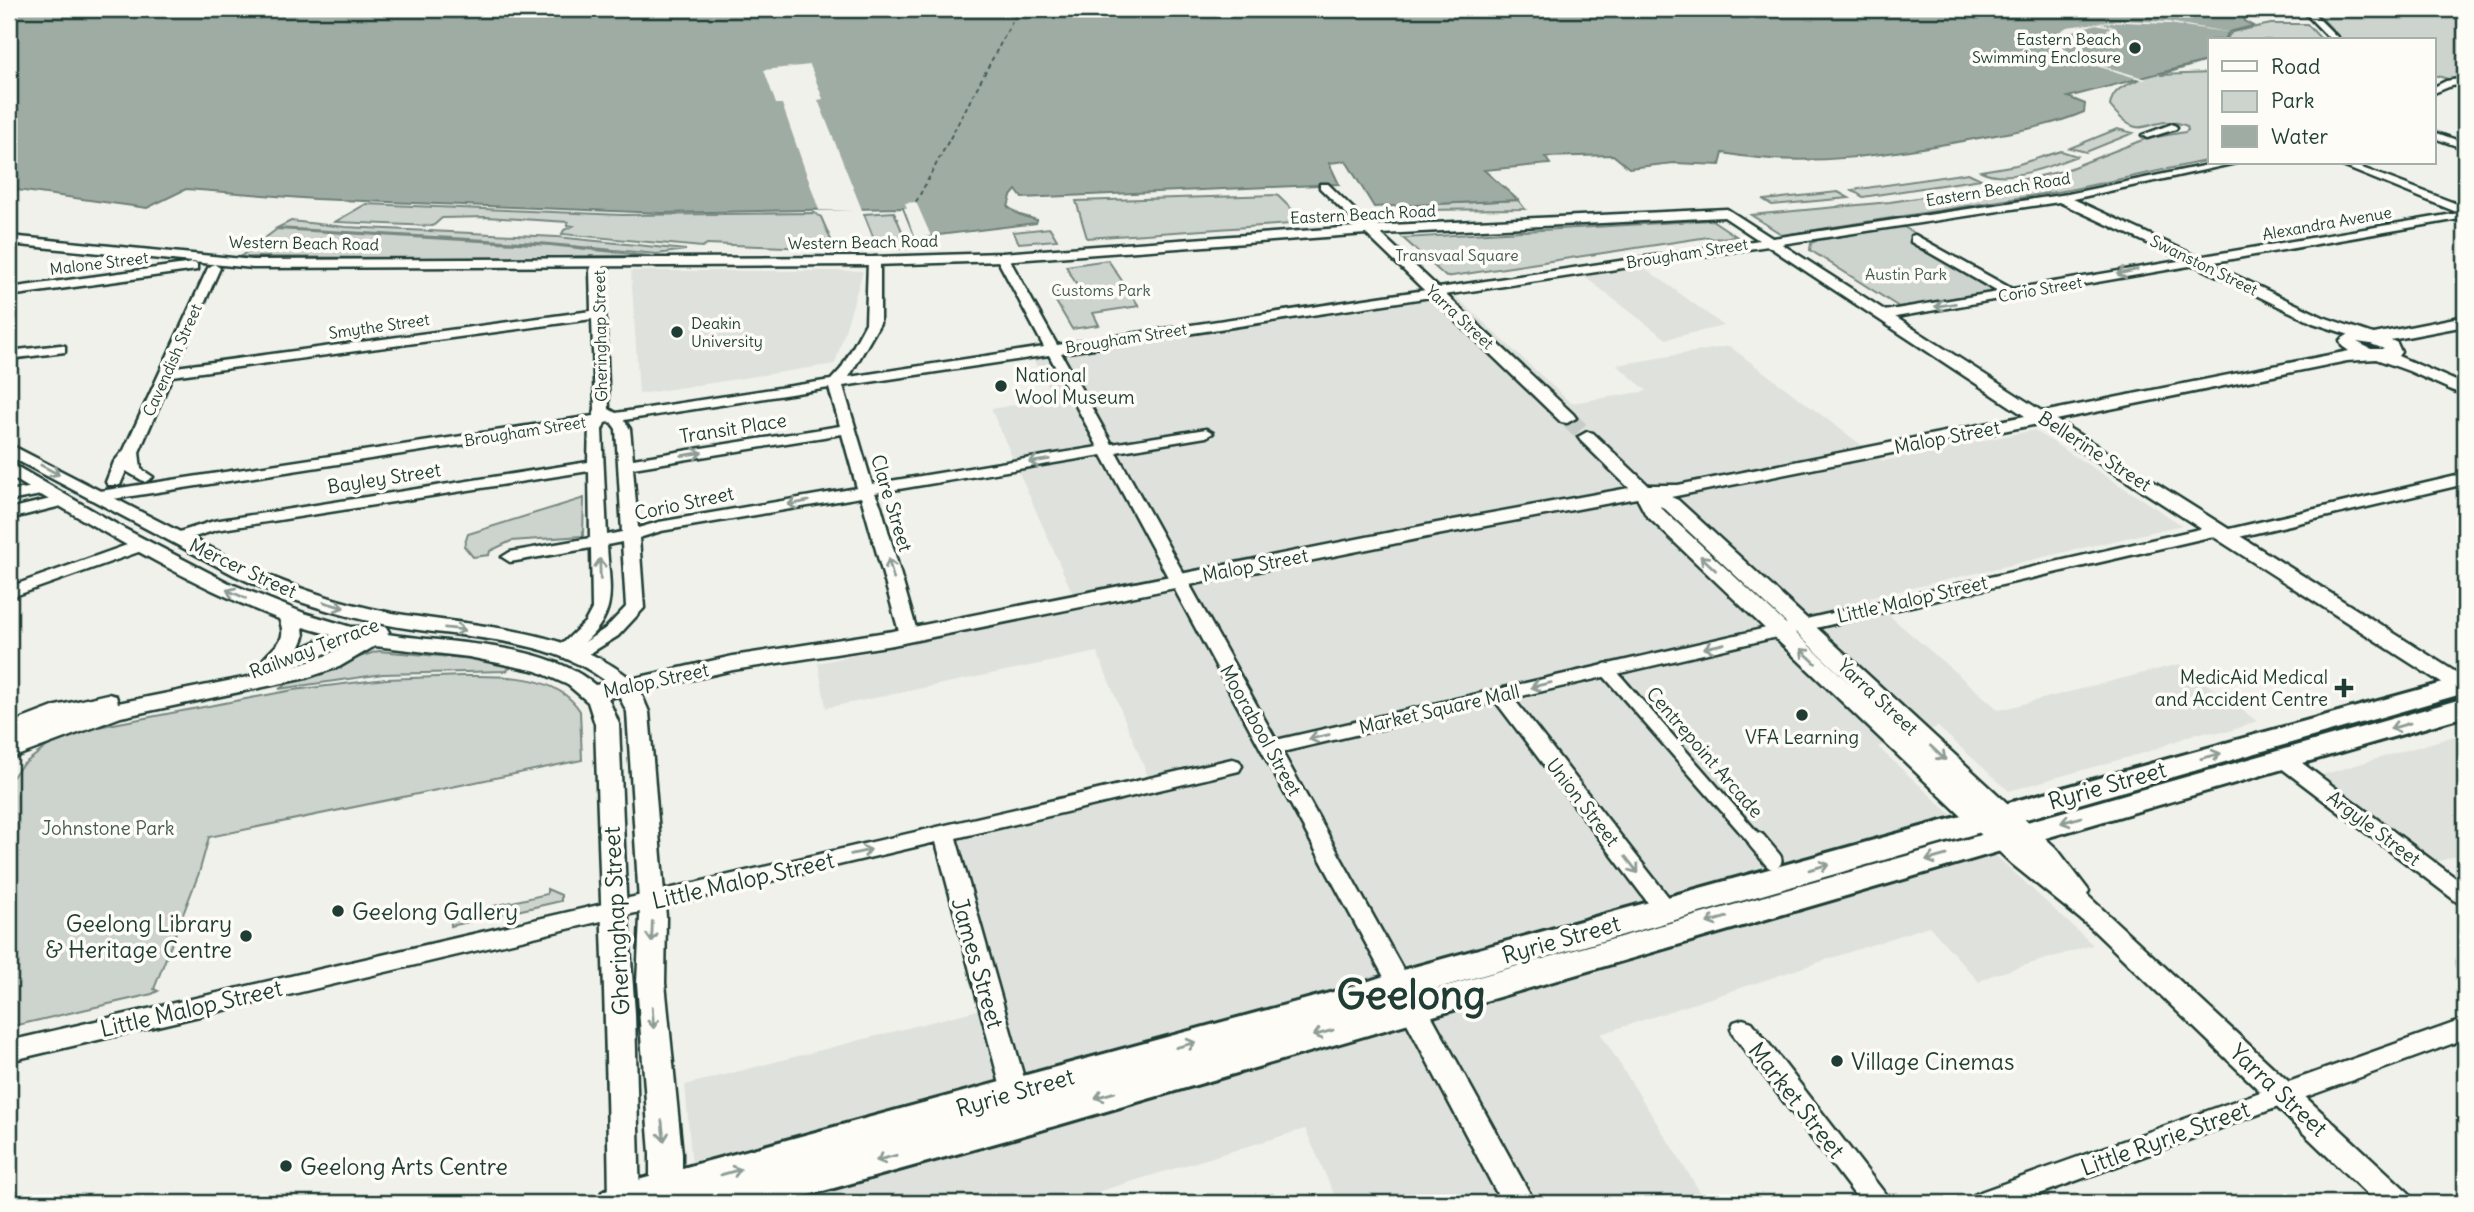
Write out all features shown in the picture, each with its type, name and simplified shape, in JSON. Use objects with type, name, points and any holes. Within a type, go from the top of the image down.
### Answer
[{"type":"main road","name":"Ryrie Street","points":[[1406,996],[1666,910],[2283,759],[2464,691]]},
{"type":"main road","name":"Ryrie Street","points":[[622,1202],[665,1197],[1406,996],[2003,827],[2464,691]]},
{"type":"main road","name":"Ryrie Street","points":[[720,1203],[1009,1103]]},
{"type":"street","points":[[2305,9],[2334,38]]},
{"type":"street","points":[[2437,84],[2465,80]]},
{"type":"street","points":[[2437,84],[2464,91]]},
{"type":"street","points":[[2147,135],[2172,127]]},
{"type":"street","points":[[2436,136],[2465,146]]},
{"type":"street","name":"Eastern Beach Road","points":[[1769,240],[2064,197],[2226,164]]},
{"type":"street","points":[[2342,164],[2465,213]]},
{"type":"street","name":"Yarra Street","points":[[1324,186],[1567,418]]},
{"type":"street","name":"Swanston Street","points":[[2064,197],[2318,320],[2380,346],[2415,367],[2465,391]]},
{"type":"street","name":"Eastern Beach Road","points":[[1002,257],[1369,230],[1727,213]]},
{"type":"street","name":"Bellerine Street","points":[[1727,213],[1926,345],[2035,412],[2464,691]]},
{"type":"street","name":"Alexandra Avenue","points":[[2194,261],[2465,213]]},
{"type":"street","points":[[9,238],[203,263]]},
{"type":"street","points":[[1915,239],[2007,294]]},
{"type":"street","name":"Brougham Street","points":[[100,489],[604,416],[847,371],[1050,345],[1636,256],[1769,240]]},
{"type":"street","name":"Western Beach Road","points":[[203,263],[874,261],[1002,257]]},
{"type":"street","name":"Moorabool Street","points":[[1002,257],[1519,1203]]},
{"type":"street","points":[[835,384],[847,371],[873,323],[874,261]]},
{"type":"street","name":"Corio Street","points":[[1884,315],[2194,261]]},
{"type":"street","name":"Gheringhap Street","points":[[550,670],[570,653],[600,613],[595,430],[604,416],[597,314],[596,270],[599,262]]},
{"type":"street","name":"Malone Street","points":[[9,292],[203,263]]},
{"type":"street","name":"Cavendish Street","points":[[100,489],[131,452],[166,373],[203,263]]},
{"type":"street","name":"Smythe Street","points":[[166,373],[597,314]]},
{"type":"street","name":"Swanston Street","points":[[2318,320],[2348,339]]},
{"type":"street","name":"Malop Street","points":[[2035,412],[2192,387],[2347,356],[2465,321]]},
{"type":"street","name":"Malop Street","points":[[2380,346],[2465,332]]},
{"type":"street","points":[[2348,339],[2354,348],[2380,346]]},
{"type":"street","name":"Malop Street","points":[[594,692],[630,692],[758,671],[867,643],[1178,580],[1643,491],[1678,491],[1756,468],[2035,412],[2176,378],[2328,348],[2348,339]]},
{"type":"street","name":"Brougham Street","points":[[9,513],[63,502],[145,477],[835,384],[1050,345]]},
{"type":"street","points":[[9,355],[60,349]]},
{"type":"street","points":[[2268,359],[2285,368]]},
{"type":"street","points":[[2176,378],[2192,387]]},
{"type":"street","name":"Clare Street","points":[[835,384],[909,635]]},
{"type":"street","name":"Gheringhap Street","points":[[604,416],[622,428],[635,608],[612,632],[603,652],[606,670]]},
{"type":"street","name":"Transit Place","points":[[625,465],[847,429]]},
{"type":"street","name":"Corio Street","points":[[510,557],[629,536],[659,527],[1206,433]]},
{"type":"street","name":"Yarra Street","points":[[1587,436],[1643,491],[1650,508],[1791,627],[2003,827],[2048,855],[2099,920],[2398,1203]]},
{"type":"street","name":"Mercer Street","points":[[9,449],[100,489],[243,572],[291,593],[388,619],[522,639],[570,653]]},
{"type":"street","points":[[131,452],[134,471],[145,477]]},
{"type":"street","name":"Bayley Street","points":[[179,537],[214,526],[597,465]]},
{"type":"street","points":[[9,495],[20,486],[17,473]]},
{"type":"street","name":"Mercer Street","points":[[17,473],[63,502],[185,569],[289,617],[362,637],[474,650],[550,670]]},
{"type":"street","name":"Little Malop Street","points":[[1607,670],[2465,479]]},
{"type":"street","points":[[9,495],[46,490]]},
{"type":"street","points":[[9,593],[141,545],[179,537]]},
{"type":"street","points":[[185,569],[213,555]]},
{"type":"street","points":[[229,679],[261,667],[290,648],[295,632],[289,617]]},
{"type":"street","name":"Railway Terrace","points":[[9,733],[83,705],[229,679],[275,667],[362,637],[388,619]]},
{"type":"street","name":"Gheringhap Street","points":[[570,653],[612,632]]},
{"type":"street","name":"Railway Terrace","points":[[9,751],[120,710],[298,673],[350,654],[362,637]]},
{"type":"street","points":[[570,653],[606,670],[630,692]]},
{"type":"street","points":[[550,670],[594,692]]},
{"type":"street","name":"Market Square Mall","points":[[1271,748],[1607,670]]},
{"type":"street","name":"Centrepoint Arcade","points":[[1607,670],[1773,860]]},
{"type":"street","name":"Gheringhap Street","points":[[594,692],[604,706],[607,718],[621,1013],[622,1202]]},
{"type":"street","name":"Gheringhap Street","points":[[630,692],[638,712],[652,901],[650,983],[666,1154],[665,1197]]},
{"type":"street","name":"Union Street","points":[[1500,695],[1666,910]]},
{"type":"street","name":"Argyle Street","points":[[2283,759],[2465,896]]},
{"type":"street","name":"Little Malop Street","points":[[9,1051],[1232,766]]},
{"type":"street","points":[[609,798],[642,790]]},
{"type":"street","name":"James Street","points":[[944,833],[984,987],[1009,1103]]},
{"type":"street","name":"Little Ryrie Street","points":[[1983,1203],[2465,1028]]},
{"type":"street","name":"Market Street","points":[[1742,1029],[1877,1203]]},
{"type":"shaded area","points":[[1642,266],[1724,326],[1666,339],[1582,275]]},
{"type":"shaded area","points":[[631,271],[863,271],[835,364],[639,394]]},
{"type":"shaded area","points":[[1453,294],[1571,403],[1647,391],[1617,365],[1729,346],[1883,461],[2034,430],[2182,525],[1869,598],[1999,710],[2179,664],[2257,721],[2227,732],[2197,733],[2150,751],[2009,791],[1938,727],[1878,747],[2093,945],[1990,976],[1979,982],[1929,926],[1601,1034],[1707,1203],[1338,1203],[1305,1129],[1061,1203],[695,1203],[685,1085],[993,1006],[953,840],[1154,791],[1097,652],[826,708],[818,663],[1078,606],[991,409],[1053,398],[1033,359]]},
{"type":"shaded area","points":[[2465,733],[2465,853],[2434,863],[2318,776]]},
{"type":"green space","points":[[2313,9],[2465,9],[2465,84],[2436,76],[2436,38],[2340,38]]},
{"type":"green space","points":[[2271,24],[2307,24],[2320,38],[2227,38],[2232,32]]},
{"type":"green space","points":[[2229,32],[2224,38],[2211,38]]},
{"type":"green space","points":[[2208,39],[2208,61],[2160,75],[2208,73],[2208,160],[2069,190],[1783,235],[1751,215],[1890,202],[1977,189],[2063,171],[2145,139],[2188,130],[2187,126],[2174,122],[2139,127],[2122,119],[2110,106],[2111,100],[2120,88],[2140,79],[2110,71]]},
{"type":"green space","points":[[2117,129],[2133,133],[2086,152],[2070,148]]},
{"type":"green space","points":[[2061,151],[2077,156],[2016,175],[2004,176],[1981,171],[2016,165]]},
{"type":"green space","points":[[1968,173],[1981,179],[1863,197],[1852,190]]},
{"type":"green space","points":[[1838,192],[1849,198],[1772,205],[1764,200]]},
{"type":"green space","points":[[1277,195],[1306,223],[1087,238],[1076,201]]},
{"type":"green space","points":[[1518,200],[1525,209],[1416,210],[1413,205]]},
{"type":"green space","points":[[366,204],[622,215],[814,213],[821,217],[835,249],[707,244],[702,247],[562,234],[573,226],[567,225],[568,222],[486,217],[442,218],[433,226],[335,222]]},
{"type":"green space","points":[[894,212],[909,248],[878,249],[864,214]]},
{"type":"green space","name":"Transvaal Square","points":[[1712,220],[1736,236],[1713,239],[1708,237],[1446,277],[1403,238]]},
{"type":"green space","points":[[291,221],[345,227],[557,237],[686,250],[657,254],[539,243],[277,228]]},
{"type":"green space","name":"Austin Park","points":[[1902,226],[1916,234],[1913,236],[2000,292],[1899,307],[1810,250],[1811,243],[1818,240]]},
{"type":"green space","points":[[1050,228],[1057,240],[1019,243],[1013,232]]},
{"type":"green space","points":[[277,229],[550,245],[650,256],[575,256],[573,259],[240,257]]},
{"type":"green space","name":"Customs Park","points":[[1108,260],[1139,306],[1093,313],[1099,325],[1072,329],[1051,293],[1079,289],[1066,266]]},
{"type":"green space","points":[[584,498],[583,536],[511,541],[490,551],[489,555],[473,557],[464,546],[468,534]]},
{"type":"green space","points":[[378,651],[487,660],[513,666],[506,671],[383,674],[279,689],[298,677]]},
{"type":"green space","name":"Johnstone Park","points":[[463,676],[527,679],[543,683],[570,699],[580,711],[582,760],[209,837],[199,873],[154,989],[158,991],[9,1027],[9,782],[21,766],[53,742],[103,726],[293,690],[386,679]]},
{"type":"green space","points":[[547,889],[561,895],[561,901],[451,926],[451,916],[547,894]]},
{"type":"water","points":[[9,9],[2253,9],[2251,15],[2244,17],[2244,21],[2253,26],[2229,32],[2224,38],[2208,38],[2208,61],[2068,97],[2085,104],[2084,112],[2057,122],[1912,150],[1849,158],[1786,160],[1723,153],[1720,165],[1674,163],[1629,168],[1613,155],[1545,157],[1550,164],[1484,170],[1518,200],[1374,207],[1346,161],[1329,163],[1339,184],[1022,198],[1016,190],[1008,207],[1020,215],[1037,220],[1036,223],[915,238],[903,208],[662,213],[315,199],[186,189],[147,208],[9,189]]},
{"type":"pier","points":[[2119,20],[2168,22],[2233,33],[2169,24],[2125,22],[2101,23],[2117,28],[2109,31],[2106,30],[2111,27],[2096,24],[2067,33],[2082,38],[2092,36],[2083,39],[2066,35],[2061,37],[2062,47],[2079,59],[2147,79],[2143,80],[2077,60],[2063,53],[2055,43],[2056,34],[2067,27]]},
{"type":"pier","points":[[810,65],[823,99],[818,100],[862,210],[819,210],[782,104],[776,104],[764,70]]},
{"type":"pier","points":[[916,202],[931,236],[915,238],[904,208],[907,208],[905,203]]},
{"type":"ferry route","points":[[916,202],[1019,9]]},
{"type":"tunnel","points":[[1567,418],[1587,437]]},
{"type":"place","name":"Eastern Beach Swimming Enclosure","points":[[2135,48]]},
{"type":"place","name":"Deakin University","points":[[677,332]]},
{"type":"place","name":"National Wool Museum","points":[[1001,386]]},
{"type":"place","name":"MedicAid Medical and Accident Centre","points":[[2344,688]]},
{"type":"place","name":"VFA Learning","points":[[1802,715]]},
{"type":"place","name":"Geelong Gallery","points":[[338,911]]},
{"type":"place","name":"Geelong Library & Heritage Centre","points":[[246,936]]},
{"type":"place","name":"Village Cinemas","points":[[1837,1061]]},
{"type":"place","name":"Geelong Arts Centre","points":[[286,1166]]},
{"type":"district","name":"Geelong","points":[[1411,995]]}]
